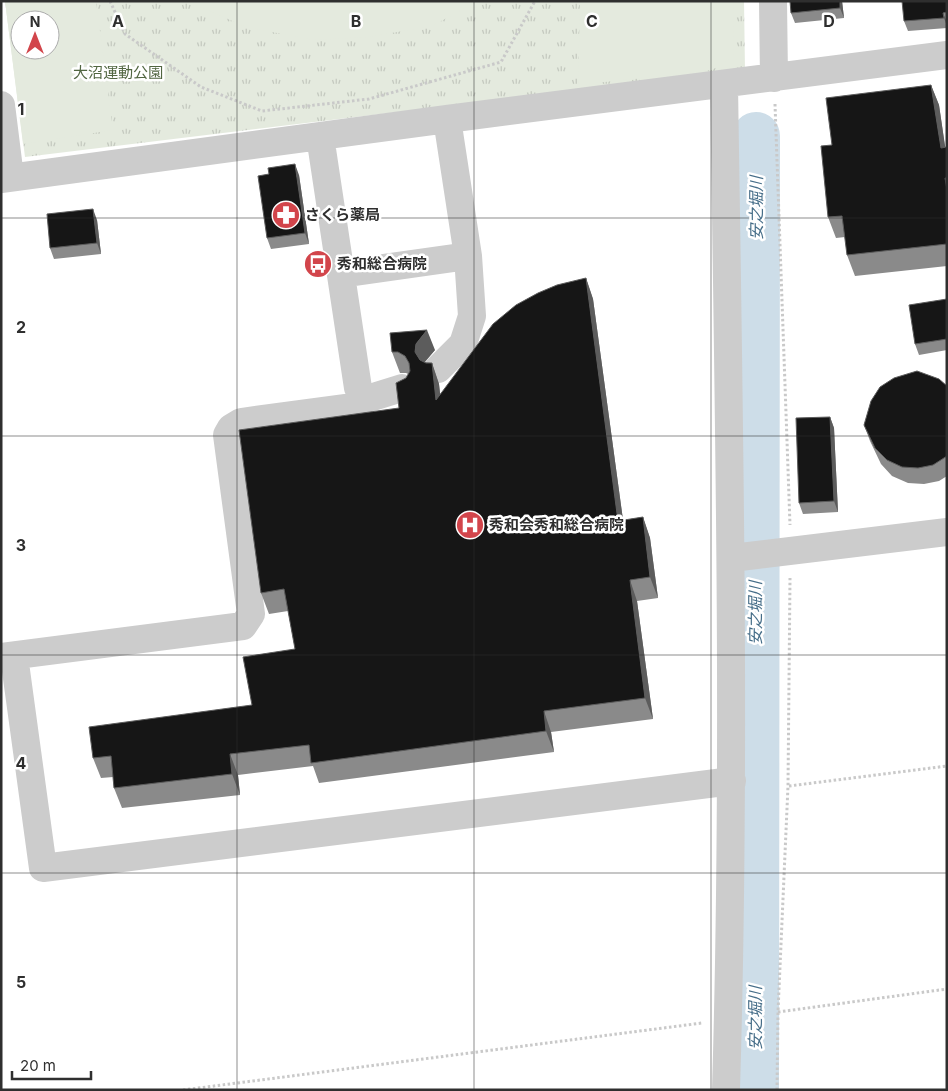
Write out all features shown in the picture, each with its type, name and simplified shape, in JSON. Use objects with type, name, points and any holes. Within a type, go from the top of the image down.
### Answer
[{"type":"street","points":[[773,1],[774,78]]},
{"type":"street","points":[[1,105],[6,178],[947,55]]},
{"type":"street","points":[[724,84],[732,558],[732,781],[726,1090]]},
{"type":"street","points":[[438,369],[463,344],[472,316],[468,256],[447,119]]},
{"type":"street","points":[[320,136],[358,388],[363,397]]},
{"type":"street","points":[[340,274],[468,256]]},
{"type":"street","points":[[363,397],[373,397],[402,388]]},
{"type":"street","points":[[363,397],[358,406],[241,422],[231,428],[227,435],[251,614],[243,626],[8,656],[43,868],[732,781]]},
{"type":"street","points":[[732,558],[947,532]]},
{"type":"path","points":[[110,1],[125,34],[201,87],[262,111],[369,99],[501,62],[535,1]]},
{"type":"path","points":[[774,78],[790,552],[788,786],[778,1012],[777,1090]]},
{"type":"path","points":[[788,786],[947,766]]},
{"type":"path","points":[[778,1012],[947,989]]},
{"type":"path","points":[[183,1090],[728,1020]]},
{"type":"green space","name":"大沼運動公園","points":[[5,1],[744,1],[745,70],[25,157],[13,60],[60,60],[60,10],[10,10],[10,40]]},
{"type":"green space","points":[[5,1],[96,1],[113,130],[23,144],[12,60],[60,60],[60,10],[10,10],[10,41]]},
{"type":"green space","points":[[187,1],[478,1],[432,26],[368,37],[313,40],[246,27]]},
{"type":"green space","points":[[580,1],[734,1],[733,57],[712,70],[578,85]]},
{"type":"building","points":[[790,1],[840,1],[840,8],[791,13]]},
{"type":"building","points":[[902,1],[947,1],[947,12],[943,13],[944,18],[904,21]]},
{"type":"building","points":[[931,85],[941,148],[947,147],[947,178],[945,178],[947,190],[947,244],[847,255],[842,216],[828,217],[821,146],[832,145],[826,98]]},
{"type":"building","name":"さくら薬局","points":[[295,164],[305,233],[267,238],[258,176],[269,174],[268,168]]},
{"type":"building","points":[[93,209],[97,243],[50,248],[47,214]]},
{"type":"building","points":[[586,278],[618,521],[643,517],[650,577],[630,580],[645,698],[544,711],[546,731],[311,763],[309,745],[230,754],[232,774],[114,788],[111,756],[93,758],[89,727],[252,705],[243,657],[295,649],[284,589],[261,593],[239,430],[399,408],[396,383],[406,378],[410,371],[409,363],[405,356],[398,352],[392,352],[390,333],[427,330],[416,344],[415,352],[420,360],[432,363],[436,400],[493,324],[516,305],[557,285]]},
{"type":"building","points":[[947,299],[947,339],[915,344],[909,305]]},
{"type":"building","points":[[917,371],[939,379],[947,386],[947,456],[933,465],[918,468],[902,467],[887,460],[875,448],[864,425],[871,401],[880,387],[894,378]]},
{"type":"building","points":[[830,417],[834,501],[799,503],[796,418]]},
{"type":"waterway","name":"安之堀川","points":[[755,1090],[756,136]]},
{"type":"place","name":"さくら薬局","points":[[286,215]]},
{"type":"place","name":"秀和総合病院","points":[[318,264]]},
{"type":"place","name":"秀和会秀和総合病院","points":[[470,525]]}]
